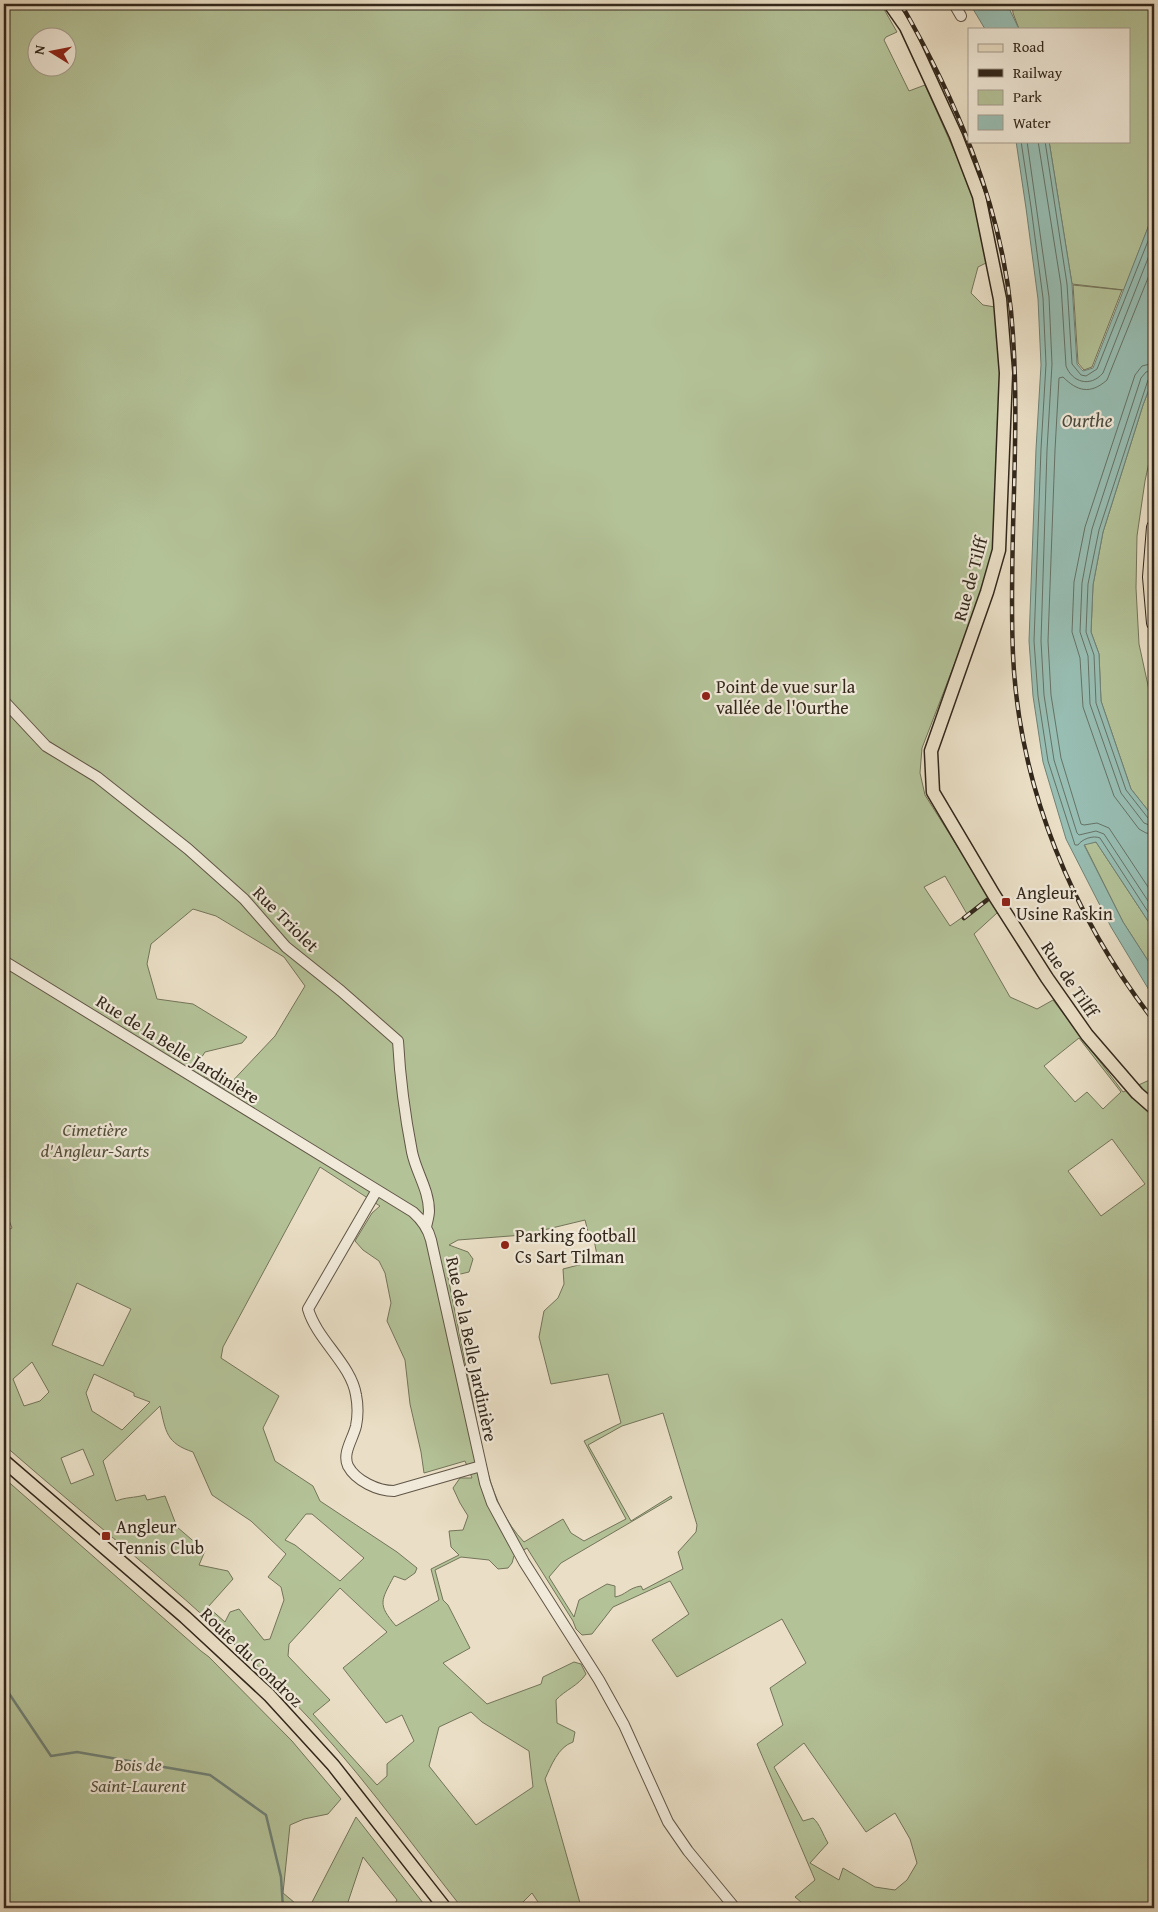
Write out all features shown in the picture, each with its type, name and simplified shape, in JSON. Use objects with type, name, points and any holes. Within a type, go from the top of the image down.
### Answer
[{"type":"highway","points":[[1154,527],[1150,577],[1154,623]]},
{"type":"main road","name":"Rue de Tilff","points":[[890,4],[906,27],[956,136],[979,196],[1000,299],[1006,373],[1000,550],[988,592],[931,751],[933,792],[994,895],[1081,1027],[1137,1093],[1154,1108]]},
{"type":"main road","name":"Route du Condroz","points":[[4,1461],[185,1617],[269,1694],[333,1765],[445,1908]]},
{"type":"street","points":[[954,4],[961,16]]},
{"type":"street","name":"Rue Triolet","points":[[4,701],[46,746],[97,777],[188,849],[244,899],[286,947],[341,991],[398,1041],[401,1084],[411,1149],[414,1163],[425,1188],[429,1211],[426,1226]]},
{"type":"street","name":"Rue de la Belle Jardinière","points":[[4,961],[413,1212],[426,1226],[431,1240],[481,1466],[492,1504],[524,1562],[599,1680],[624,1725],[668,1822],[688,1851],[735,1908]]},
{"type":"street","points":[[377,1190],[308,1308],[317,1330],[347,1373],[356,1394],[358,1415],[346,1454],[347,1464],[357,1477],[372,1486],[387,1491],[394,1491],[481,1466]]},
{"type":"green space","name":"Cimetière d'Angleur-Sarts","points":[[4,4],[881,4],[897,32],[886,37],[884,40],[909,91],[925,85],[975,198],[988,262],[978,267],[971,293],[983,305],[995,307],[1003,387],[993,549],[983,590],[922,748],[920,773],[925,795],[1001,916],[997,913],[974,934],[1010,997],[1037,1009],[1053,1000],[1123,1092],[1154,1078],[1154,1908],[1071,1908],[1066,1906],[1054,1908],[808,1908],[795,1897],[815,1880],[757,1744],[783,1725],[770,1688],[806,1663],[782,1619],[677,1677],[652,1640],[689,1614],[670,1581],[613,1607],[592,1634],[582,1635],[576,1629],[573,1621],[527,1548],[514,1556],[508,1568],[498,1569],[489,1560],[461,1557],[435,1570],[443,1600],[448,1605],[470,1648],[443,1663],[487,1704],[541,1684],[543,1677],[574,1662],[581,1664],[586,1674],[556,1700],[557,1723],[575,1732],[573,1742],[559,1752],[545,1779],[580,1903],[585,1908],[542,1908],[532,1893],[517,1908],[462,1908],[336,1748],[290,1698],[186,1600],[4,1445],[4,1232],[12,1228],[4,1208]],"holes":[[[945,876],[967,914],[950,926],[924,887]],[[193,909],[216,916],[284,957],[305,986],[275,1036],[225,1089],[204,1076],[204,1071],[196,1066],[205,1052],[242,1043],[247,1037],[193,1004],[157,999],[147,964],[151,944]],[[1079,1038],[1121,1092],[1103,1109],[1087,1092],[1075,1102],[1044,1066]],[[1112,1139],[1145,1184],[1101,1216],[1068,1171]],[[320,1167],[380,1206],[372,1213],[355,1241],[363,1250],[379,1261],[385,1273],[391,1303],[387,1321],[405,1360],[410,1404],[424,1473],[465,1461],[472,1478],[460,1478],[453,1488],[468,1516],[463,1530],[449,1531],[451,1547],[459,1555],[431,1569],[439,1600],[396,1626],[384,1607],[383,1602],[386,1591],[394,1576],[405,1580],[415,1573],[417,1568],[397,1552],[320,1501],[313,1486],[275,1461],[263,1428],[279,1396],[221,1358],[223,1347]],[[585,1220],[589,1235],[593,1235],[598,1260],[563,1269],[564,1284],[558,1298],[544,1311],[539,1337],[551,1384],[608,1374],[621,1423],[584,1441],[626,1519],[584,1541],[571,1533],[563,1519],[524,1542],[512,1527],[494,1493],[483,1455],[448,1277],[469,1272],[473,1259],[468,1252],[449,1245],[458,1240],[523,1235]],[[77,1283],[131,1309],[103,1366],[52,1345]],[[32,1362],[49,1392],[40,1401],[24,1406],[13,1379]],[[94,1374],[134,1393],[134,1396],[150,1402],[122,1430],[92,1411],[86,1393]],[[160,1406],[166,1430],[177,1445],[193,1452],[212,1495],[251,1521],[286,1554],[268,1577],[281,1587],[284,1600],[270,1639],[264,1640],[239,1609],[230,1612],[225,1622],[208,1607],[233,1579],[228,1571],[199,1565],[205,1551],[177,1527],[165,1496],[147,1500],[145,1495],[116,1501],[103,1461]],[[663,1413],[697,1525],[696,1532],[678,1552],[683,1569],[643,1590],[641,1586],[615,1597],[615,1586],[607,1584],[579,1600],[574,1617],[549,1577],[561,1563],[672,1498],[671,1496],[631,1521],[588,1445],[622,1426]],[[83,1449],[94,1475],[71,1484],[61,1458]],[[306,1514],[312,1514],[364,1558],[340,1581],[295,1545],[285,1540]],[[340,1588],[387,1632],[343,1668],[386,1723],[402,1715],[414,1741],[387,1764],[387,1776],[377,1785],[313,1714],[330,1700],[288,1656],[289,1644]],[[471,1712],[482,1722],[529,1751],[533,1787],[476,1825],[429,1766],[439,1727]],[[804,1743],[866,1832],[895,1813],[910,1839],[917,1863],[907,1880],[895,1890],[875,1887],[843,1868],[839,1880],[810,1863],[828,1843],[820,1826],[813,1818],[803,1821],[774,1767]]]},
{"type":"green space","points":[[1012,4],[1154,4],[1154,212],[1124,290],[1072,284],[1049,142],[1130,142],[1130,28],[1019,28]]},
{"type":"green space","points":[[1073,285],[1122,290],[1092,367],[1084,370],[1078,363]]},
{"type":"green space","points":[[1154,376],[1154,439],[1145,481],[1137,536],[1136,588],[1139,644],[1154,713],[1154,818],[1131,789],[1101,701],[1099,654],[1091,632],[1093,585],[1103,532]]},
{"type":"green space","points":[[1096,842],[1154,930],[1154,970],[1123,922],[1084,844]]},
{"type":"green space","name":"Bois de Saint-Laurent","points":[[4,1478],[209,1657],[292,1741],[341,1799],[328,1814],[304,1819],[290,1825],[283,1893],[301,1908],[4,1908]]},
{"type":"green space","points":[[356,1817],[427,1908],[392,1908],[397,1900],[363,1857],[346,1908],[309,1908]]},
{"type":"water","points":[[970,4],[1007,4],[1019,28],[984,28]]},
{"type":"water","name":"Ourthe","points":[[1016,142],[1049,142],[1072,284],[1077,364],[1083,371],[1093,368],[1154,212],[1154,376],[1103,532],[1093,585],[1091,632],[1099,654],[1101,701],[1131,789],[1154,818],[1154,930],[1096,842],[1084,845],[1123,922],[1154,970],[1154,993],[1152,995],[1111,927],[1066,839],[1043,762],[1033,696],[1029,641],[1041,365],[1038,299]]},
{"type":"waterway","points":[[1154,1411],[1152,1420],[1154,1431]]},
{"type":"waterway","points":[[4,1686],[51,1756],[77,1752],[210,1775],[266,1815],[281,1877],[283,1908]]},
{"type":"railway","points":[[901,4],[939,76],[957,113],[968,142]]},
{"type":"railway","points":[[968,142],[986,190],[997,230],[1011,311],[1015,397],[1012,569],[1013,655],[1017,705],[1026,754],[1039,802],[1055,849],[1075,895],[1125,981],[1154,1021]]},
{"type":"railway","points":[[964,918],[987,900]]},
{"type":"place","name":"Point de vue sur la vallée de l'Ourthe","points":[[706,696]]},
{"type":"place","name":"Angleur Usine Raskin","points":[[1006,902]]},
{"type":"place","name":"Parking football Cs Sart Tilman","points":[[505,1245]]},
{"type":"place","name":"Angleur Tennis Club","points":[[106,1536]]}]
